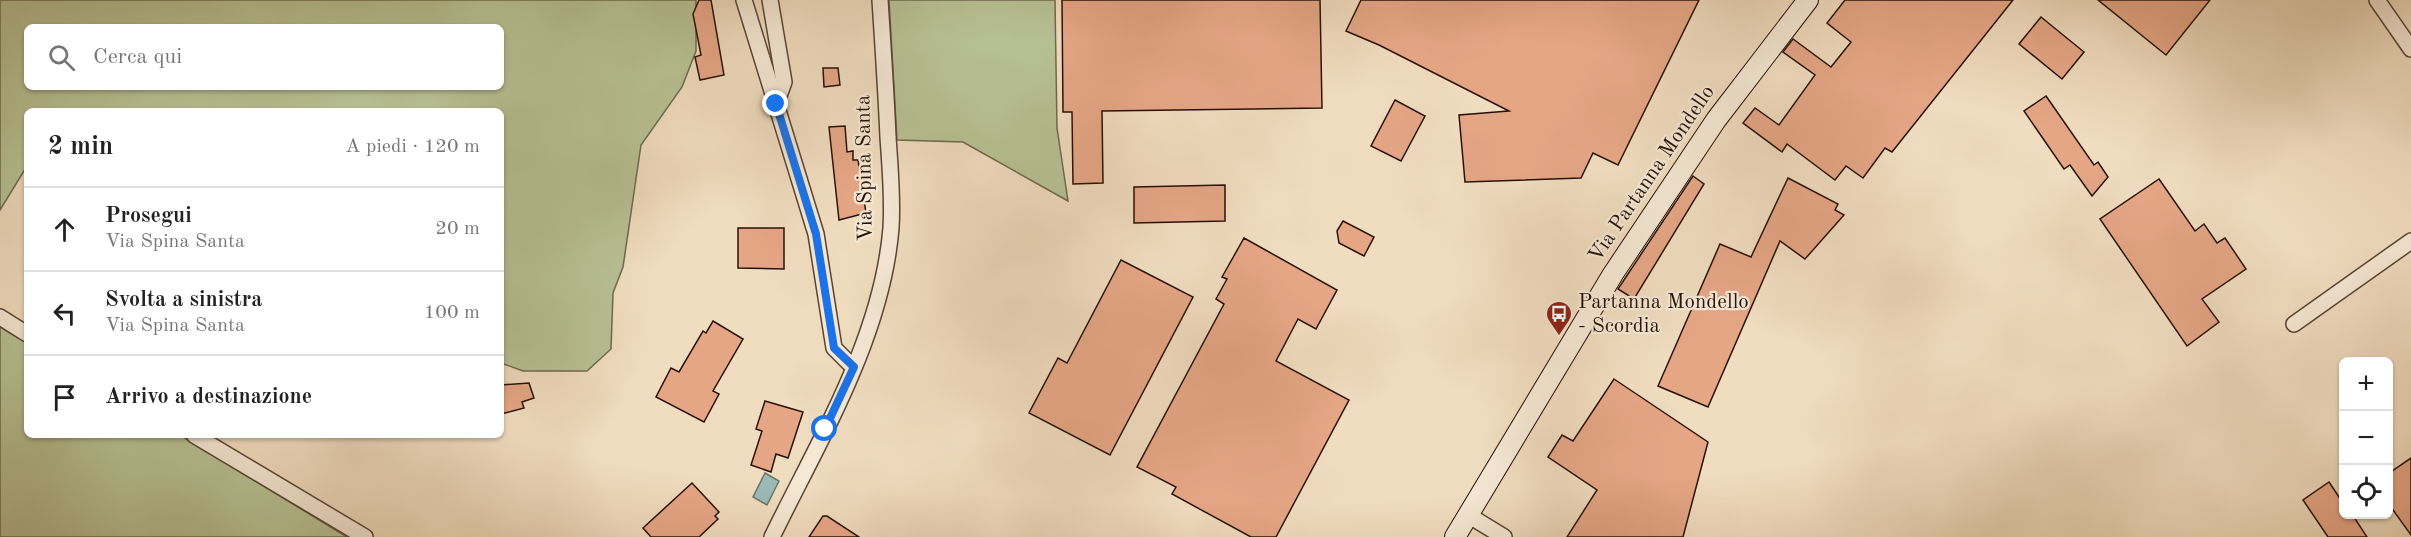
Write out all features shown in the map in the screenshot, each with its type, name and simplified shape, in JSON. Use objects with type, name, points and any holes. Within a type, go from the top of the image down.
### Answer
[{"type":"main road","name":"Via Partanna Mondello","points":[[1455,537],[1620,264],[1716,120],[1808,0]]},
{"type":"street","points":[[744,0],[816,234],[834,348],[854,367]]},
{"type":"street","points":[[770,0],[784,82],[776,104]]},
{"type":"street","name":"Via Spina Santa","points":[[772,537],[854,367],[879,294],[891,227],[880,0]]},
{"type":"street","points":[[2377,0],[2411,49]]},
{"type":"street","points":[[2294,324],[2411,241]]},
{"type":"street","points":[[0,317],[24,332]]},
{"type":"street","points":[[199,438],[365,537]]},
{"type":"street","points":[[1468,515],[1504,537]]},
{"type":"green space","points":[[0,0],[696,0],[696,51],[682,87],[641,145],[623,267],[613,293],[611,349],[587,371],[523,371],[504,364],[504,108],[24,108],[24,171],[0,210]]},
{"type":"green space","points":[[889,0],[1055,0],[1057,128],[1068,201],[963,142],[897,140]]},
{"type":"green space","points":[[0,326],[24,340],[24,438],[185,438],[347,537],[0,537]]},
{"type":"water","points":[[765,473],[779,481],[767,505],[753,497]]},
{"type":"building","points":[[699,0],[711,0],[724,75],[700,80],[695,57],[701,55],[693,14]]},
{"type":"building","points":[[1062,0],[1320,0],[1322,108],[1102,111],[1103,183],[1073,184],[1072,112],[1063,112]]},
{"type":"building","points":[[1361,0],[1699,0],[1618,165],[1593,153],[1581,178],[1465,182],[1459,115],[1509,111],[1379,45],[1346,31]]},
{"type":"building","points":[[1845,0],[2013,0],[1892,152],[1885,148],[1863,178],[1846,166],[1835,180],[1787,144],[1782,152],[1743,123],[1755,108],[1779,125],[1815,75],[1783,52],[1793,39],[1831,67],[1851,42],[1827,23]]},
{"type":"building","points":[[2098,0],[2210,0],[2166,55]]},
{"type":"building","points":[[2041,17],[2084,52],[2062,79],[2019,44]]},
{"type":"building","points":[[823,68],[838,68],[840,85],[824,87]]},
{"type":"building","points":[[2046,96],[2094,165],[2098,162],[2108,177],[2092,196],[2070,165],[2064,169],[2024,111]]},
{"type":"building","points":[[1395,100],[1425,116],[1401,161],[1371,146]]},
{"type":"building","points":[[845,126],[847,152],[853,151],[853,160],[858,160],[866,213],[839,220],[829,127]]},
{"type":"building","points":[[1693,176],[1704,184],[1634,299],[1618,289]]},
{"type":"building","points":[[1788,178],[1838,204],[1835,210],[1844,215],[1805,259],[1780,241],[1708,407],[1658,386],[1720,244],[1751,257]]},
{"type":"building","points":[[2159,179],[2195,231],[2204,224],[2217,243],[2225,238],[2246,269],[2202,299],[2219,322],[2187,346],[2100,219]]},
{"type":"building","points":[[1225,185],[1225,221],[1134,223],[1134,187]]},
{"type":"building","points":[[1343,221],[1374,237],[1364,256],[1339,243],[1337,231]]},
{"type":"building","points":[[738,228],[784,228],[784,269],[738,268]]},
{"type":"building","points":[[1244,238],[1337,290],[1316,329],[1298,319],[1276,361],[1349,400],[1276,537],[1251,537],[1172,494],[1176,487],[1137,467],[1224,304],[1216,299],[1227,279],[1222,277]]},
{"type":"building","points":[[1121,260],[1193,297],[1110,455],[1029,413],[1058,358],[1067,363]]},
{"type":"building","points":[[713,321],[743,339],[713,391],[719,394],[704,422],[656,397],[671,368],[679,372],[703,331],[706,333]]},
{"type":"building","points":[[1614,379],[1708,442],[1683,537],[1567,537],[1597,490],[1548,457],[1562,435],[1573,441]]},
{"type":"building","points":[[529,383],[534,398],[522,402],[524,408],[504,413],[504,385]]},
{"type":"building","points":[[765,401],[803,412],[788,458],[776,454],[771,472],[751,465],[762,431],[756,429]]},
{"type":"building","points":[[2411,458],[2411,535],[2393,510],[2393,471]]},
{"type":"building","points":[[2329,482],[2339,497],[2339,519],[2355,519],[2367,537],[2328,537],[2303,500]]},
{"type":"building","points":[[692,483],[719,512],[715,516],[718,519],[699,537],[651,537],[643,528]]},
{"type":"building","points":[[823,516],[827,516],[859,537],[809,537]]},
{"type":"place","name":"Partanna Mondello - Scordia","points":[[1559,337]]},
{"type":"route","points":[[776,104],[816,234],[832,320],[834,348],[854,367],[825,429]]}]
